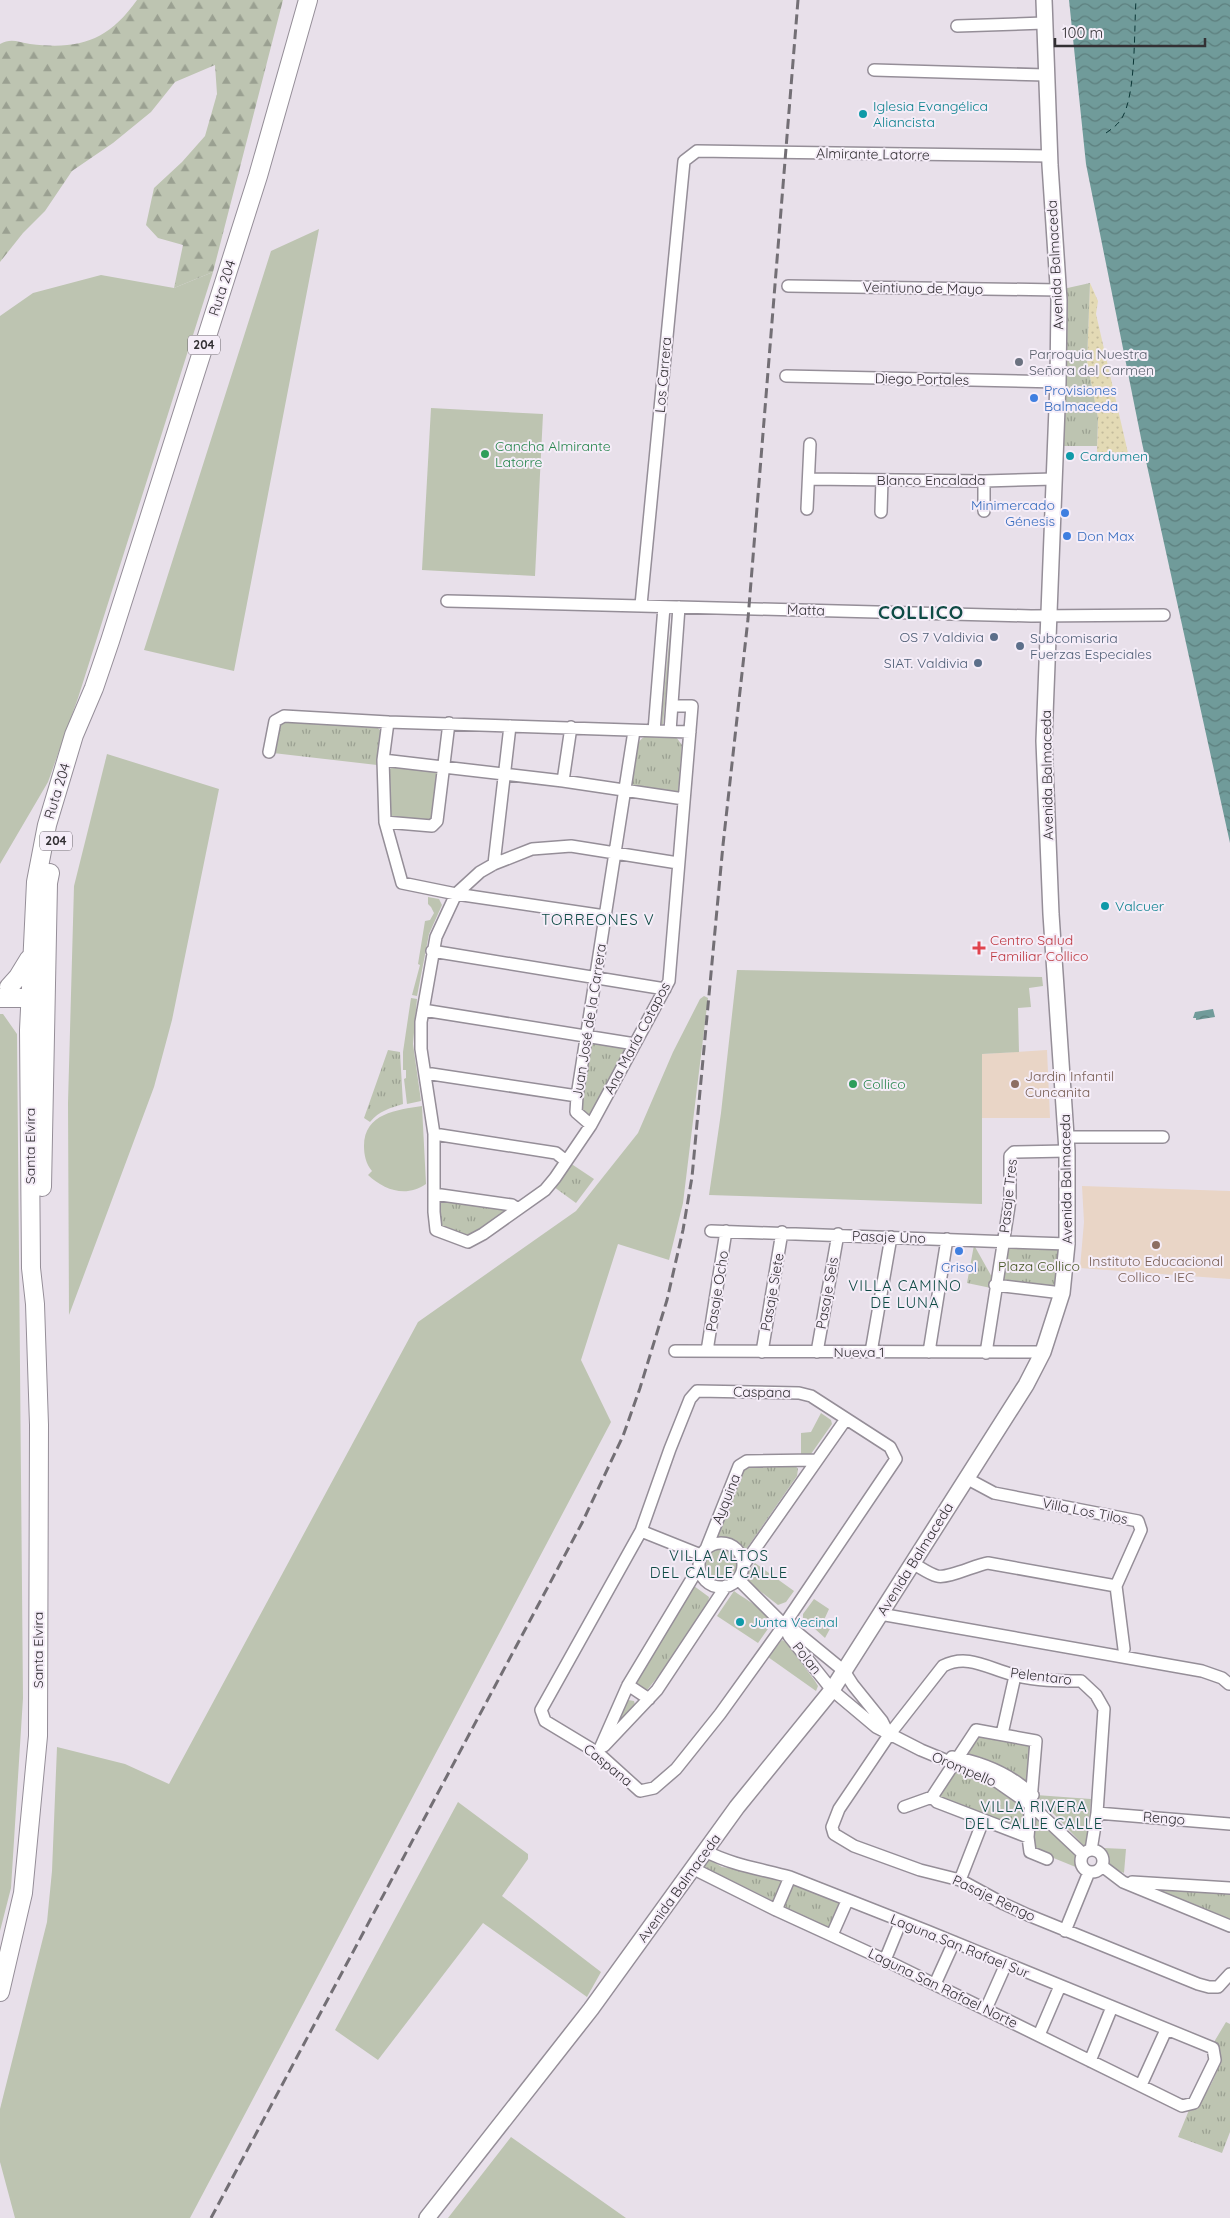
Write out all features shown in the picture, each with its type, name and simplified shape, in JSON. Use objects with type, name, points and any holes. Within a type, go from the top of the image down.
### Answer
[{"type":"main road","name":"Ruta 204","points":[[38,992],[32,954],[36,882],[47,825],[74,735],[94,688],[258,176],[308,0]]},
{"type":"main road","name":"Avenida Balmaceda","points":[[427,2218],[591,2009],[737,1807],[832,1690],[1026,1385],[1043,1352],[1062,1293],[1068,1244],[1067,1144],[1051,914],[1045,760],[1058,382],[1058,290],[1046,75],[1044,0]]},
{"type":"main road","name":"Ruta 204","points":[[38,992],[48,883],[59,827],[85,735],[94,688]]},
{"type":"main road","points":[[2,993],[18,977],[32,954]]},
{"type":"main road","points":[[2,993],[38,992]]},
{"type":"main road","name":"Santa Elvira","points":[[0,1992],[23,1893],[38,1736],[39,1425],[35,1304],[31,1268],[29,1030],[38,992]]},
{"type":"main road","name":"Santa Elvira","points":[[35,1304],[41,1268],[38,992]]},
{"type":"main road","points":[[2,993],[16,1007],[24,1018],[29,1030]]},
{"type":"street","points":[[957,26],[1044,23]]},
{"type":"street","points":[[874,70],[1046,75]]},
{"type":"street","name":"Almirante Latorre","points":[[697,151],[1050,156]]},
{"type":"street","name":"Los Carrera","points":[[642,605],[684,161],[697,151]]},
{"type":"street","name":"Veintiuno de Mayo","points":[[788,286],[1058,290]]},
{"type":"street","name":"Diego Portales","points":[[786,376],[1058,382]]},
{"type":"street","points":[[807,509],[810,444]]},
{"type":"street","name":"Blanco Encalada","points":[[809,479],[1054,479]]},
{"type":"street","points":[[880,512],[882,480]]},
{"type":"street","points":[[984,480],[984,511]]},
{"type":"street","name":"Matta","points":[[447,600],[1049,616],[1164,615]]},
{"type":"street","points":[[654,731],[664,606]]},
{"type":"street","points":[[670,731],[679,607]]},
{"type":"street","name":"Ana María Cotapos","points":[[434,1194],[436,1230],[468,1242],[483,1234],[546,1190],[591,1125],[669,980],[692,706],[672,706]]},
{"type":"street","points":[[269,752],[275,721],[284,716],[388,722],[690,732]]},
{"type":"street","points":[[388,722],[382,760],[385,822],[402,883],[456,894],[605,916]]},
{"type":"street","points":[[385,822],[432,826],[437,821],[449,723]]},
{"type":"street","points":[[494,864],[510,726]]},
{"type":"street","points":[[563,781],[571,727]]},
{"type":"street","name":"Juan José de la Carrera","points":[[591,1125],[576,1112],[577,1096],[634,731]]},
{"type":"street","points":[[382,760],[563,781],[684,799]]},
{"type":"street","points":[[518,1209],[512,1205],[434,1194],[434,1134],[421,1049],[423,1010],[436,937],[456,894],[480,872],[494,864],[532,849],[571,846],[678,863]]},
{"type":"street","points":[[432,951],[665,988]]},
{"type":"street","points":[[423,1010],[635,1044]]},
{"type":"street","points":[[425,1073],[577,1096]]},
{"type":"street","points":[[434,1134],[556,1153],[566,1161]]},
{"type":"street","points":[[1067,1144],[1163,1137]]},
{"type":"street","name":"Pasaje Tres","points":[[986,1353],[995,1285],[1010,1200],[1010,1156],[1014,1152],[1067,1144]]},
{"type":"street","name":"Pasaje Uno","points":[[711,1231],[838,1234],[1068,1244]]},
{"type":"street","name":"Pasaje Ocho","points":[[707,1351],[726,1231]]},
{"type":"street","name":"Pasaje Siete","points":[[762,1352],[782,1232]]},
{"type":"street","name":"Pasaje Seis","points":[[817,1352],[838,1234]]},
{"type":"street","points":[[871,1352],[891,1237]]},
{"type":"street","points":[[929,1352],[947,1239]]},
{"type":"street","points":[[995,1285],[1062,1293]]},
{"type":"street","name":"Nueva 1","points":[[675,1351],[1043,1352]]},
{"type":"street","name":"Caspana","points":[[697,1391],[799,1393],[811,1396],[890,1447],[896,1459],[784,1625],[720,1714],[676,1769],[654,1788],[640,1791],[598,1753],[545,1721],[542,1710],[641,1531],[670,1449],[690,1399],[697,1391]]},
{"type":"street","points":[[598,1753],[649,1699],[726,1586],[738,1579],[743,1566],[846,1419]]},
{"type":"street","name":"Ayquina","points":[[703,1552],[739,1466],[747,1461],[816,1460]]},
{"type":"street","name":"Villa Los Tilos","points":[[966,1478],[994,1493],[1138,1521],[1141,1530],[1116,1586]]},
{"type":"street","points":[[641,1531],[703,1552]]},
{"type":"street","points":[[598,1753],[628,1685],[699,1567],[703,1552],[719,1543],[726,1544],[739,1552],[743,1566]]},
{"type":"street","points":[[912,1563],[936,1576],[942,1577],[976,1565],[988,1563],[1116,1586],[1124,1648]]},
{"type":"street","points":[[699,1567],[706,1582],[714,1586],[726,1586]]},
{"type":"street","name":"Polan","points":[[738,1579],[784,1625],[794,1630],[844,1671]]},
{"type":"street","points":[[880,1614],[1202,1671],[1222,1678],[1228,1684]]},
{"type":"street","name":"Polan","points":[[784,1625],[789,1636],[832,1690]]},
{"type":"street","name":"Pelentaro","points":[[889,1735],[943,1666],[953,1661],[965,1660],[1015,1676],[1060,1681],[1081,1681],[1096,1695],[1104,1709],[1098,1813],[1087,1852]]},
{"type":"street","points":[[844,1671],[882,1721],[889,1735]]},
{"type":"street","points":[[1002,1734],[1015,1676]]},
{"type":"street","points":[[628,1685],[649,1699]]},
{"type":"street","name":"Orompello","points":[[832,1690],[876,1727],[889,1735],[921,1750],[955,1761],[1032,1800],[1087,1852],[1100,1854],[1103,1860],[1102,1866],[1123,1882],[1230,1926]]},
{"type":"street","name":"Orompello","points":[[955,1761],[976,1730],[1036,1741],[1032,1800]]},
{"type":"street","name":"Pasaje Rengo","points":[[889,1735],[840,1809],[832,1827],[834,1834],[854,1846],[920,1870],[960,1880],[1004,1904],[1209,1987],[1218,1986],[1230,1974]]},
{"type":"street","points":[[904,1807],[932,1797],[955,1761]]},
{"type":"street","points":[[932,1797],[937,1802],[1028,1837]]},
{"type":"street","points":[[1032,1800],[1028,1837],[1030,1852],[1047,1859]]},
{"type":"street","name":"Rengo","points":[[1098,1813],[1230,1824]]},
{"type":"street","points":[[960,1880],[983,1821]]},
{"type":"street","name":"Laguna San Rafael Sur","points":[[706,1851],[748,1868],[790,1877],[1213,2048],[1214,2060],[1194,2103]]},
{"type":"street","name":"Orompello","points":[[1087,1852],[1081,1865],[1089,1872]]},
{"type":"street","points":[[1065,1930],[1089,1872],[1096,1871],[1102,1866]]},
{"type":"street","name":"Laguna San Rafael Norte","points":[[692,1868],[776,1910],[935,1984],[1182,2106],[1194,2103]]},
{"type":"street","points":[[776,1910],[790,1877]]},
{"type":"street","points":[[1123,1882],[1230,1888]]},
{"type":"street","points":[[832,1935],[847,1901]]},
{"type":"street","points":[[885,1960],[901,1921]]},
{"type":"street","points":[[935,1984],[954,1942]]},
{"type":"street","points":[[986,2009],[1006,1964]]},
{"type":"street","points":[[1039,2035],[1060,1986]]},
{"type":"street","points":[[1090,2061],[1112,2007]]},
{"type":"street","points":[[1141,2085],[1166,2030]]},
{"type":"shaded area","name":"Jardin Infantil Cuncanita","points":[[1047,1050],[1050,1118],[982,1118],[982,1054]]},
{"type":"shaded area","name":"Instituto Educacional Collico - IEC","points":[[1082,1186],[1230,1191],[1230,1279],[1080,1268],[1084,1222]]},
{"type":"green space","points":[[137,0],[283,0],[213,272],[174,288],[183,245],[158,238],[146,225],[154,188],[182,162],[205,136],[217,94],[215,65],[175,82],[151,112],[113,143],[72,171],[45,211],[23,233],[0,262],[0,44],[11,41],[47,46],[78,44],[91,40],[115,25]]},
{"type":"green space","points":[[319,229],[234,671],[144,650],[271,251]]},
{"type":"green space","points":[[213,272],[78,698],[48,782],[0,864],[0,316],[33,293],[101,275],[174,288]]},
{"type":"green space","points":[[1090,283],[1087,362],[1098,418],[1097,446],[1058,446],[1063,289]]},
{"type":"green space","name":"Cancha Almirante Latorre","points":[[431,408],[543,414],[535,576],[422,570]]},
{"type":"green space","points":[[672,612],[674,612],[663,724],[661,724]]},
{"type":"green space","points":[[284,721],[375,725],[382,732],[377,765],[273,753],[278,725]]},
{"type":"green space","points":[[647,736],[676,737],[682,745],[678,795],[629,789],[635,750],[642,739]]},
{"type":"green space","points":[[107,754],[219,789],[172,1020],[154,1087],[69,1315],[68,1103],[74,886]]},
{"type":"green space","points":[[393,766],[439,771],[433,823],[390,819],[387,772]]},
{"type":"green space","points":[[428,897],[439,899],[442,905],[429,934],[417,996],[412,995],[420,965],[418,964],[425,921],[430,920],[434,913],[428,904]]},
{"type":"green space","name":"Collico","points":[[737,970],[1042,977],[1043,986],[1029,988],[1031,1007],[1018,1008],[1019,1052],[982,1054],[982,1204],[709,1195],[721,1113]]},
{"type":"green space","points":[[704,996],[708,998],[683,1203],[669,1260],[618,1244],[581,1360],[611,1422],[190,2218],[15,2218],[0,2162],[0,2109],[47,1922],[52,1871],[57,1747],[125,1764],[169,1784],[418,1322],[576,1211],[638,1133],[673,1052],[700,999]]},
{"type":"green space","points":[[411,998],[417,999],[413,1044],[421,1101],[407,1104],[404,1079],[406,1078],[406,1070],[403,1070],[403,1052]]},
{"type":"green space","points":[[0,1014],[3,1014],[17,1034],[23,1698],[11,1888],[0,1931]]},
{"type":"green space","points":[[589,1040],[629,1046],[594,1114],[586,1114],[581,1109]]},
{"type":"green space","points":[[388,1050],[400,1052],[403,1104],[381,1113],[370,1122],[364,1118]]},
{"type":"green space","points":[[422,1106],[426,1184],[411,1191],[396,1190],[381,1185],[368,1175],[372,1171],[365,1156],[365,1135],[370,1126],[384,1115],[402,1109]]},
{"type":"green space","points":[[570,1163],[594,1179],[576,1203],[554,1187]]},
{"type":"green space","points":[[441,1198],[512,1208],[471,1237],[443,1228],[440,1223]]},
{"type":"green space","name":"Plaza Collico","points":[[1007,1244],[1059,1245],[1056,1290],[1003,1282]]},
{"type":"green space","points":[[974,1245],[993,1279],[991,1288],[967,1283]]},
{"type":"green space","points":[[821,1413],[831,1420],[832,1424],[811,1454],[801,1454],[801,1433],[811,1432]]},
{"type":"green space","points":[[794,1464],[798,1469],[797,1476],[745,1551],[741,1553],[735,1546],[713,1537],[740,1465]]},
{"type":"green space","points":[[720,1549],[732,1554],[737,1566],[732,1578],[720,1583],[708,1578],[703,1566],[708,1554]]},
{"type":"green space","points":[[755,1563],[794,1591],[786,1602],[778,1605],[747,1581],[746,1574]]},
{"type":"green space","points":[[694,1586],[709,1597],[708,1603],[665,1668],[647,1690],[642,1691],[635,1683]]},
{"type":"green space","points":[[734,1591],[761,1610],[768,1620],[770,1626],[758,1643],[717,1616]]},
{"type":"green space","points":[[689,1597],[695,1597],[700,1602],[698,1611],[689,1613],[684,1608],[684,1602]]},
{"type":"green space","points":[[814,1599],[829,1609],[824,1620],[832,1625],[825,1638],[803,1618],[803,1614]]},
{"type":"green space","points":[[782,1640],[786,1642],[815,1681],[818,1686],[816,1691],[768,1657]]},
{"type":"green space","points":[[660,1648],[666,1650],[668,1656],[666,1662],[660,1664],[654,1662],[652,1656],[654,1650]]},
{"type":"green space","points":[[628,1700],[634,1701],[636,1708],[614,1733],[624,1702]]},
{"type":"green space","points":[[978,1735],[1032,1745],[1029,1788],[964,1757]]},
{"type":"green space","points":[[954,1768],[986,1780],[1028,1807],[1025,1833],[941,1799],[937,1795]]},
{"type":"green space","points":[[1036,1795],[1091,1799],[1087,1846],[1085,1847]]},
{"type":"green space","points":[[458,1802],[528,1854],[528,1859],[502,1896],[601,1972],[587,1997],[483,1923],[378,2060],[335,2030]]},
{"type":"green space","points":[[1040,1817],[1077,1856],[1078,1868],[1034,1850],[1032,1834],[1035,1821]]},
{"type":"green space","points":[[1103,1848],[1126,1849],[1124,1873],[1110,1867],[1108,1854]]},
{"type":"green space","points":[[706,1858],[722,1867],[762,1873],[839,1902],[840,1906],[832,1925],[826,1927],[712,1871],[701,1864]]},
{"type":"green space","points":[[1155,1889],[1230,1891],[1230,1923],[1155,1892]]},
{"type":"green space","points":[[1226,2022],[1230,2024],[1230,2132],[1222,2153],[1178,2137],[1189,2110],[1199,2106],[1216,2074],[1219,2058],[1214,2042]]},
{"type":"green space","points":[[511,2137],[626,2218],[448,2218]]},
{"type":"sand","points":[[1090,283],[1098,301],[1096,314],[1128,453],[1097,452],[1098,418],[1087,362]]},
{"type":"water","points":[[1069,0],[1230,0],[1230,843],[1142,443],[1086,164]]},
{"type":"water","points":[[1213,1009],[1215,1017],[1196,1020],[1196,1018],[1193,1018],[1195,1012]]},
{"type":"ferry route","points":[[1106,133],[1123,116],[1130,92],[1136,0]]},
{"type":"railway","points":[[211,2218],[582,1523],[623,1436],[667,1300],[683,1230],[692,1177],[723,845],[748,619],[798,0]]},
{"type":"place","name":"Iglesia Evangélica Aliancista","points":[[863,114]]},
{"type":"place","name":"Parroquia Nuestra Señora del Carmen","points":[[1019,362]]},
{"type":"place","name":"Provisiones Balmaceda","points":[[1034,398]]},
{"type":"place","name":"Cancha Almirante Latorre","points":[[485,454]]},
{"type":"place","name":"Cardumen","points":[[1070,456]]},
{"type":"place","name":"Minimercado Génesis","points":[[1065,513]]},
{"type":"place","name":"Don Max","points":[[1067,536]]},
{"type":"place","name":"OS 7 Valdivia","points":[[994,637]]},
{"type":"place","name":"Subcomisaria Fuerzas Especiales","points":[[1020,646]]},
{"type":"place","name":"SIAT. Valdivia","points":[[978,663]]},
{"type":"place","name":"Valcuer","points":[[1105,906]]},
{"type":"place","name":"Centro Salud Familiar Collico","points":[[979,948]]},
{"type":"place","name":"Collico","points":[[853,1084]]},
{"type":"place","name":"Jardin Infantil Cuncanita","points":[[1015,1084]]},
{"type":"place","name":"Instituto Educacional Collico - IEC","points":[[1156,1245]]},
{"type":"place","name":"Crisol","points":[[959,1251]]},
{"type":"place","name":"Junta Vecinal","points":[[740,1622]]},
{"type":"district","name":"COLLICO","points":[[921,612]]},
{"type":"district","name":"TORREONES V","points":[[598,920]]},
{"type":"district","name":"VILLA CAMINO DE LUNA","points":[[905,1294]]},
{"type":"district","name":"VILLA ALTOS DEL CALLE CALLE","points":[[719,1564]]},
{"type":"district","name":"VILLA RIVERA DEL CALLE CALLE","points":[[1034,1816]]}]
